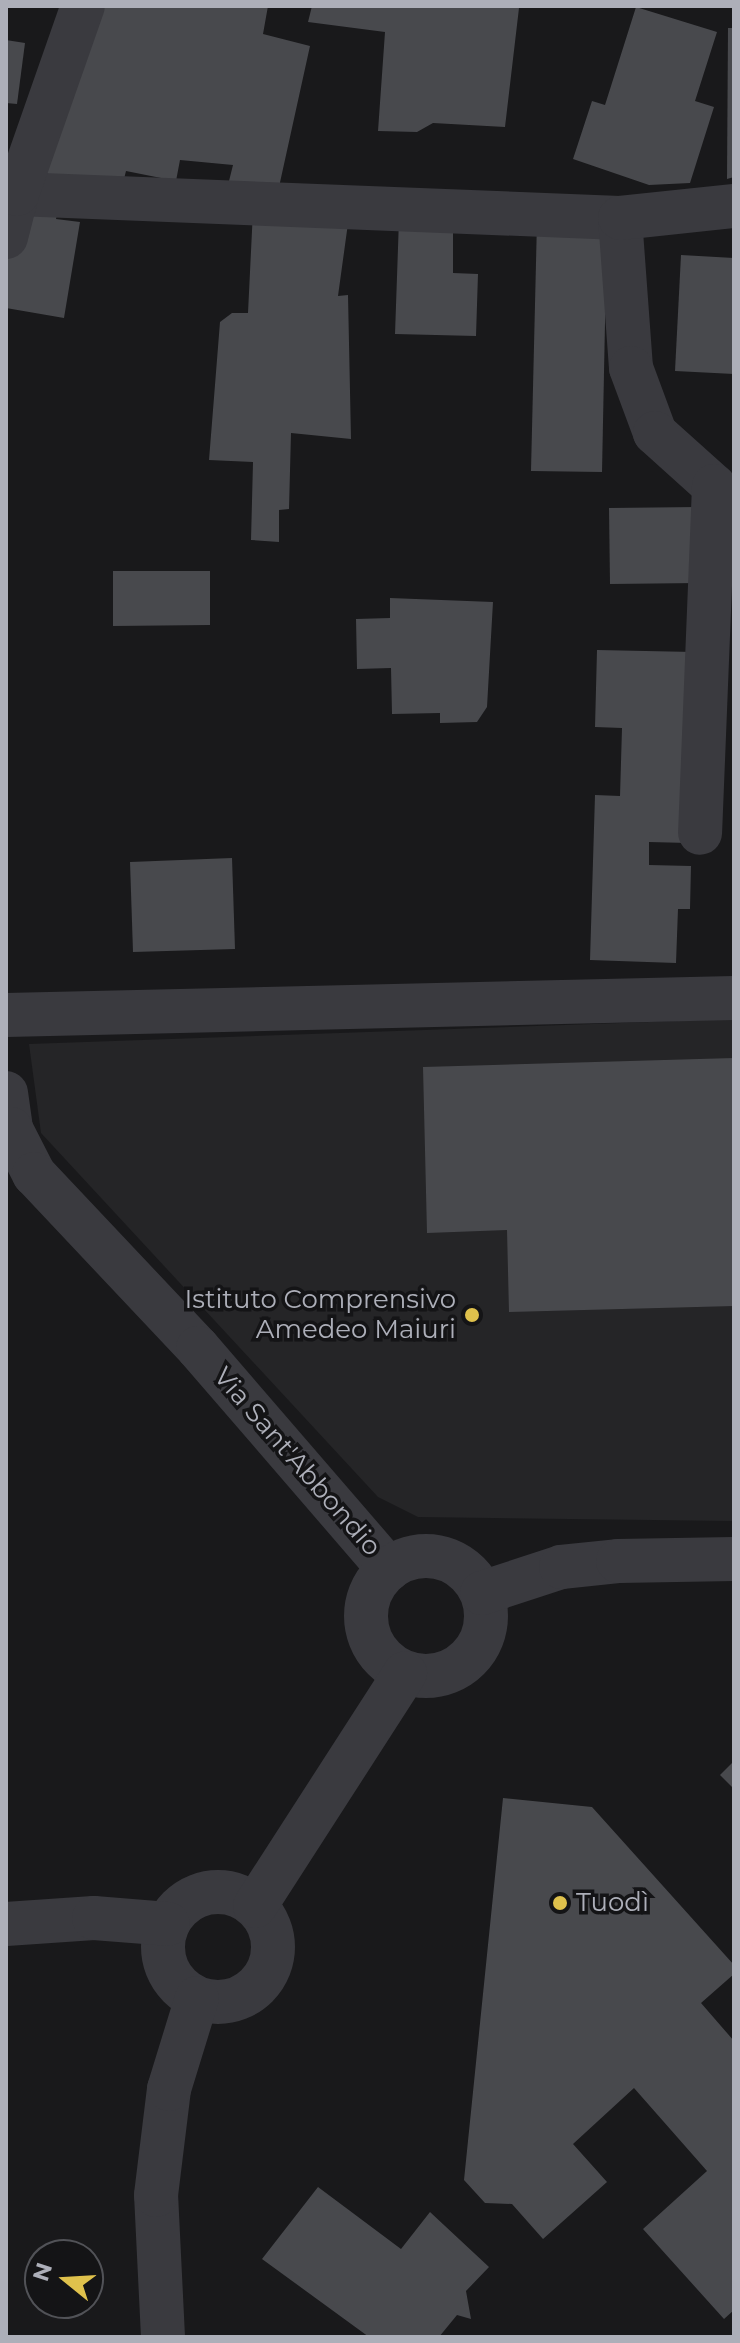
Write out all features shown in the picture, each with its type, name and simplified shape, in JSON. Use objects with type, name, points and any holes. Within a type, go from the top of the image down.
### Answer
[{"type":"street","points":[[6,237],[17,194],[83,6]]},
{"type":"street","points":[[17,194],[620,218],[734,206]]},
{"type":"street","points":[[620,218],[631,368],[655,433],[714,486],[700,833]]},
{"type":"street","points":[[6,1015],[734,998]]},
{"type":"street","name":"Via Sant'Abbondio","points":[[6,1093],[11,1129],[34,1174],[198,1348],[389,1569]]},
{"type":"street","name":"Via Sant'Abbondio","points":[[405,1673],[377,1651],[369,1634],[366,1616],[377,1582],[389,1569],[423,1556],[442,1558],[472,1577],[482,1593]]},
{"type":"street","points":[[255,1906],[405,1673],[425,1677],[444,1674],[462,1665],[476,1650],[484,1632],[486,1613],[482,1593],[561,1567],[618,1561],[734,1559]]},
{"type":"street","points":[[207,1892],[241,1896],[255,1906],[268,1921],[273,1939],[273,1959],[265,1977],[252,1991],[235,2000],[216,2003],[197,1998],[182,1989],[167,1968],[163,1941],[168,1924],[191,1899],[207,1892]]},
{"type":"street","points":[[6,1924],[94,1918],[168,1924]]},
{"type":"street","points":[[163,2337],[156,2195],[169,2089],[197,1998]]},
{"type":"shaded area","name":"Istituto Comprensivo Amedeo Maiuri","points":[[734,1019],[734,1521],[418,1517],[378,1497],[41,1133],[29,1044]]},
{"type":"building","points":[[94,6],[268,6],[263,34],[310,46],[279,187],[229,181],[233,165],[180,160],[176,181],[126,171],[122,187],[42,173]]},
{"type":"building","points":[[312,6],[519,8],[505,127],[433,123],[417,132],[378,131],[385,32],[308,22]]},
{"type":"building","points":[[636,7],[717,32],[695,101],[714,107],[690,183],[649,185],[573,159],[592,101],[605,105]]},
{"type":"building","points":[[728,28],[734,28],[734,177],[727,179]]},
{"type":"building","points":[[6,40],[25,43],[17,104],[6,103]]},
{"type":"building","points":[[59,206],[56,219],[80,222],[64,318],[6,308],[6,252],[12,215]]},
{"type":"building","points":[[253,210],[349,216],[338,296],[348,295],[351,439],[291,433],[289,509],[279,510],[279,542],[251,540],[253,462],[209,460],[220,322],[232,313],[248,313]]},
{"type":"building","points":[[399,219],[453,221],[453,273],[478,274],[476,336],[395,334]]},
{"type":"building","points":[[537,221],[607,223],[602,472],[531,471]]},
{"type":"building","points":[[681,255],[734,258],[734,374],[675,371]]},
{"type":"building","points":[[698,507],[699,583],[610,584],[609,508]]},
{"type":"building","points":[[113,571],[210,571],[210,625],[113,626]]},
{"type":"building","points":[[390,598],[493,602],[487,707],[477,722],[440,723],[440,713],[392,714],[391,668],[357,669],[356,619],[390,618]]},
{"type":"building","points":[[597,650],[694,652],[689,843],[649,842],[649,865],[691,866],[690,909],[678,909],[676,963],[590,960],[595,795],[620,796],[622,728],[595,727]]},
{"type":"building","points":[[232,858],[235,949],[133,952],[130,862]]},
{"type":"building","points":[[734,1058],[734,1306],[509,1312],[507,1230],[427,1233],[423,1067]]},
{"type":"building","points":[[734,1761],[734,1789],[720,1775]]},
{"type":"building","points":[[503,1798],[592,1807],[734,1965],[734,1974],[701,2003],[734,2041],[734,2310],[724,2319],[643,2229],[707,2171],[634,2088],[573,2144],[607,2182],[543,2239],[512,2204],[485,2203],[464,2180]]},
{"type":"building","points":[[318,2187],[401,2249],[430,2212],[489,2267],[466,2291],[471,2319],[457,2315],[439,2337],[369,2337],[262,2259]]},
{"type":"place","name":"Istituto Comprensivo Amedeo Maiuri","points":[[472,1315]]},
{"type":"place","name":"Tuodì","points":[[560,1903]]}]
